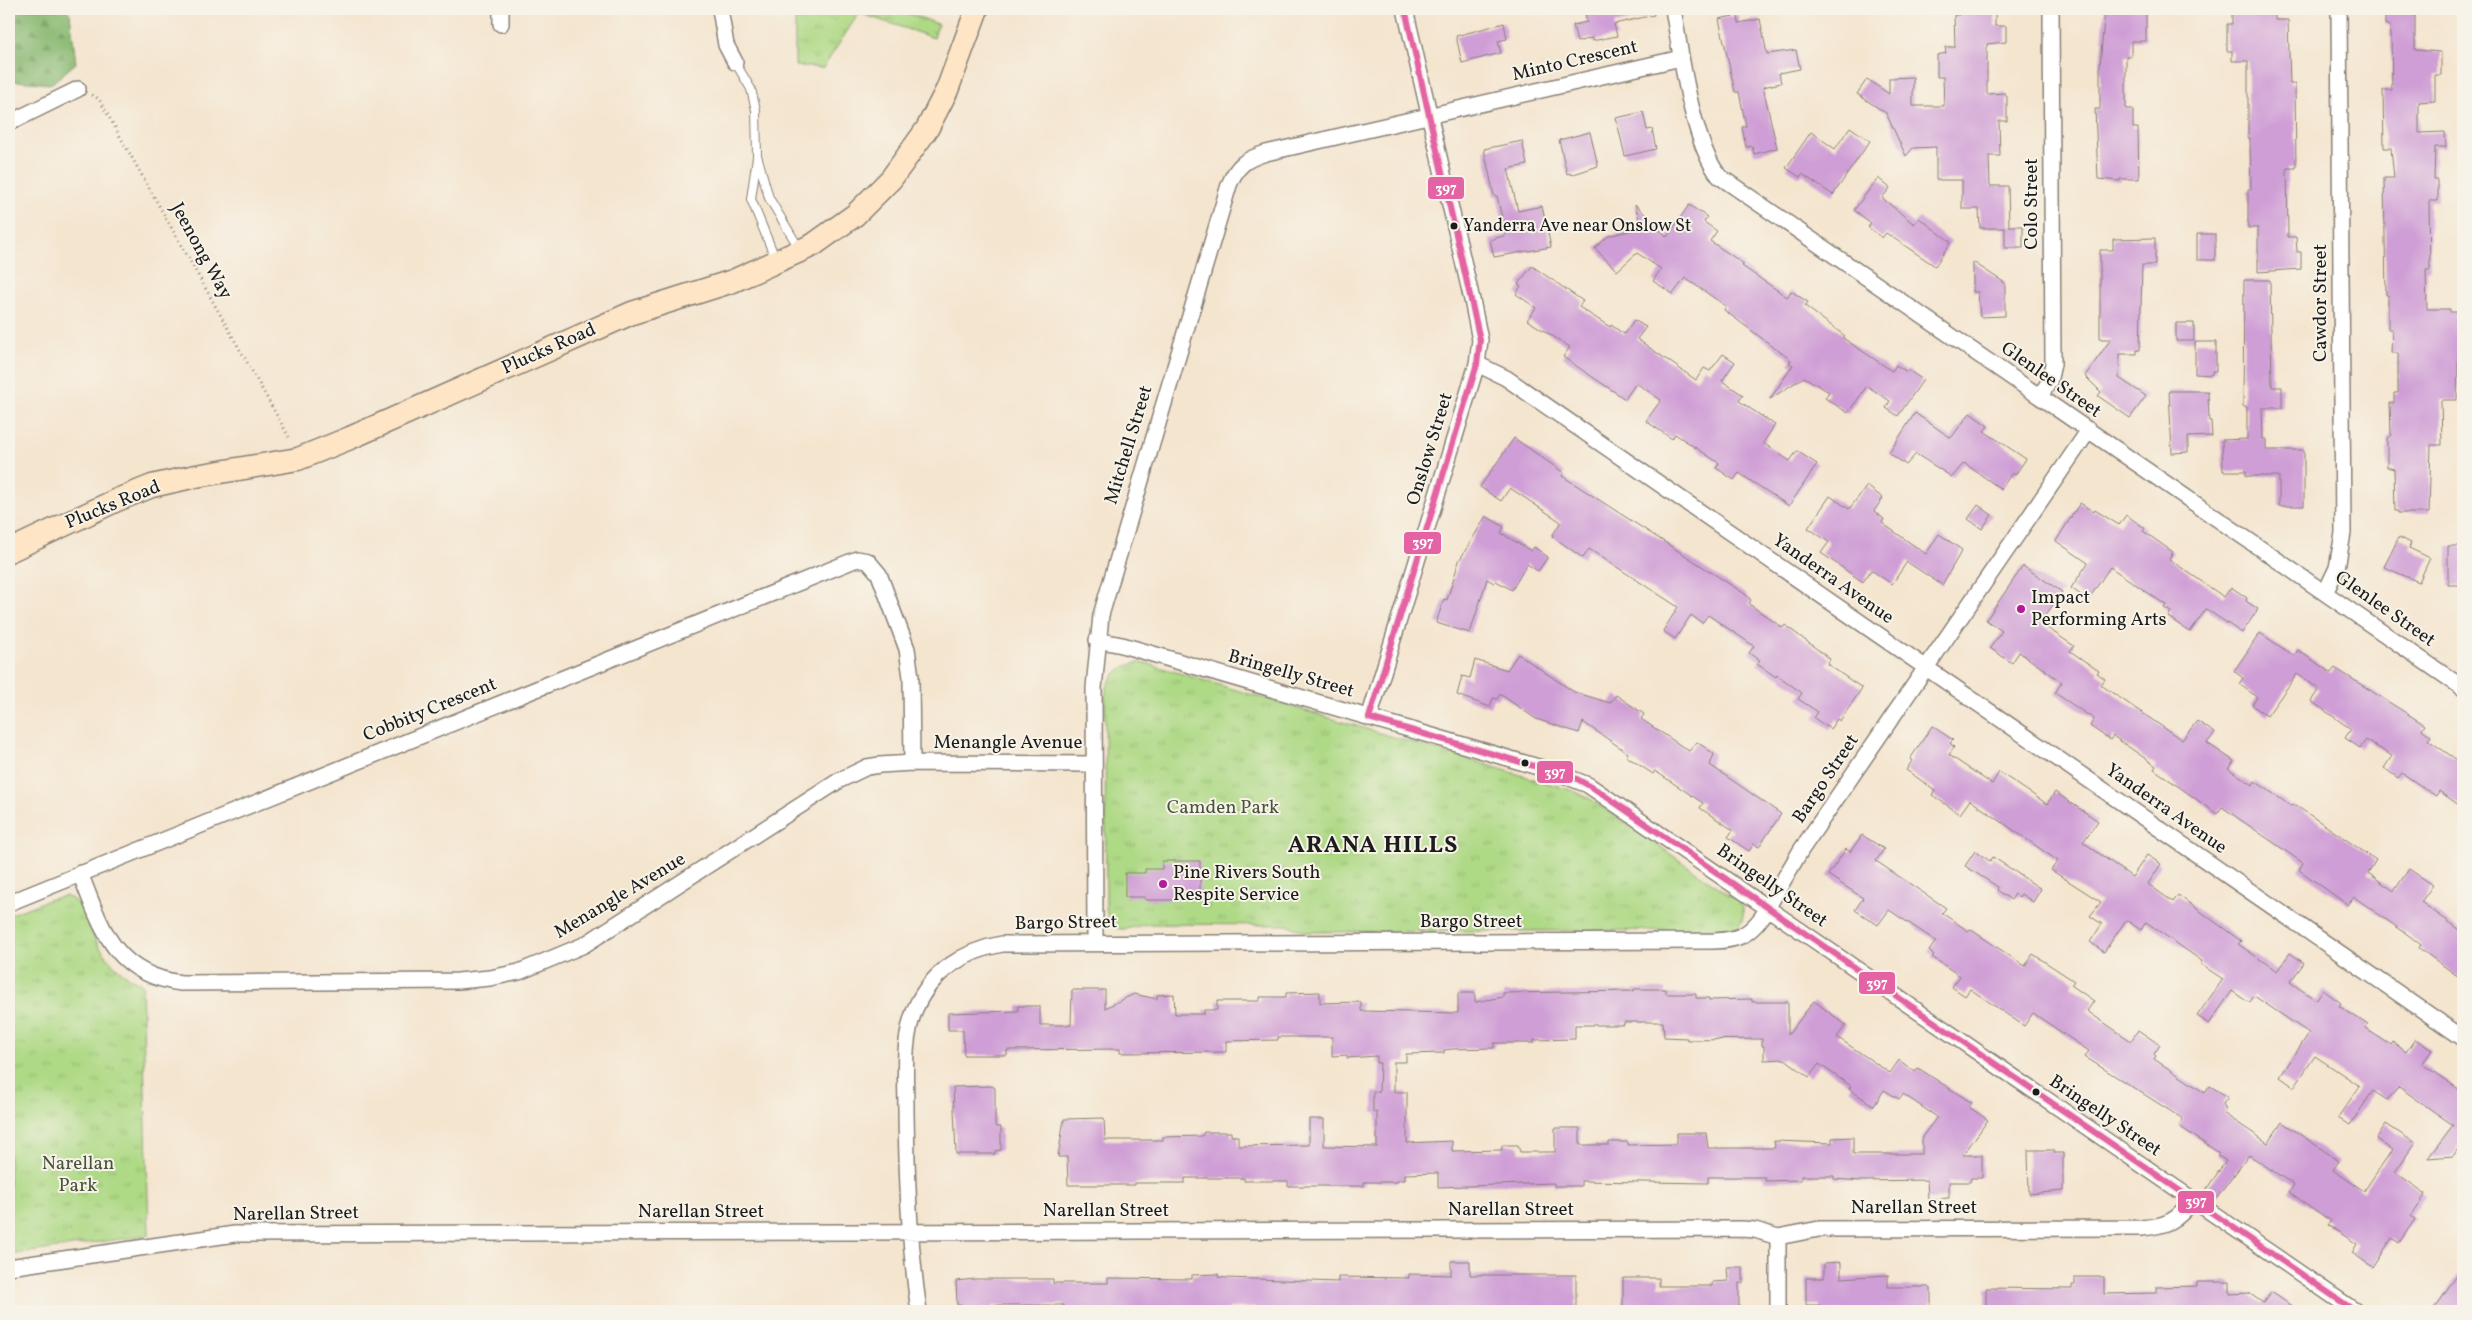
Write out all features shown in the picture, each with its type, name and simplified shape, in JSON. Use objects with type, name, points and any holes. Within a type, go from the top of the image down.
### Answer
[{"type":"street","points":[[720,9],[726,45],[735,62]]},
{"type":"street","name":"Plucks Road","points":[[9,551],[117,500],[152,486],[196,476],[298,459],[350,438],[632,313],[733,282],[813,245],[855,215],[891,178],[927,129],[947,90],[977,9]]},
{"type":"street","points":[[1405,9],[1478,327],[1480,347],[1477,364]]},
{"type":"street","points":[[1672,9],[1681,58]]},
{"type":"street","name":"Colo Street","points":[[2040,396],[2049,382],[2053,364],[2051,9]]},
{"type":"street","name":"Cawdor Street","points":[[2325,593],[2337,568],[2343,533],[2339,9]]},
{"type":"street","name":"Minto Crescent","points":[[1429,115],[1681,58]]},
{"type":"street","name":"Glenlee Street","points":[[1681,58],[1700,138],[1711,166],[1719,176],[2463,688]]},
{"type":"street","points":[[9,123],[78,89]]},
{"type":"street","name":"Mitchell Street","points":[[1095,942],[1094,688],[1097,640],[1112,574],[1229,185],[1238,166],[1246,160],[1266,153],[1429,115]]},
{"type":"street","name":"Yanderra Avenue","points":[[1477,364],[1506,378],[2463,1038]]},
{"type":"street","name":"Onslow Street","points":[[1369,718],[1477,364]]},
{"type":"street","name":"Bargo Street","points":[[919,1311],[907,1190],[906,1051],[915,1009],[924,993],[938,975],[951,964],[966,954],[983,947],[1002,944],[1095,942],[1714,941],[1743,937],[1755,926],[1801,850],[2089,430]]},
{"type":"street","name":"Cobbity Crescent","points":[[9,903],[852,561],[870,556],[879,574],[907,649],[911,677],[912,763]]},
{"type":"street","name":"Bringelly Street","points":[[1097,640],[1122,645],[1576,779],[1608,797],[2355,1311]]},
{"type":"street","name":"Menangle Avenue","points":[[80,873],[99,921],[117,951],[137,969],[164,981],[181,983],[458,981],[490,978],[519,972],[584,945],[853,773],[867,767],[912,763],[1094,764]]},
{"type":"street","name":"Narellan Street","points":[[9,1267],[235,1234],[1742,1229],[1755,1230],[1778,1238],[1819,1229],[2148,1228],[2173,1222],[2193,1200]]},
{"type":"street","points":[[1778,1238],[1778,1311]]},
{"type":"lane","points":[[735,62],[751,89],[756,110],[757,155],[750,199],[776,262]]},
{"type":"lane","points":[[757,155],[769,198],[800,251]]},
{"type":"path","name":"Jeenong Way","points":[[78,89],[99,99],[289,438]]},
{"type":"green space","points":[[9,9],[67,9],[70,14],[76,63],[51,84],[16,81],[9,84]]},
{"type":"green space","points":[[795,9],[896,9],[938,24],[934,38],[859,13],[823,68],[795,66]]},
{"type":"green space","name":"Camden Park","points":[[1137,663],[1149,664],[1574,791],[1592,800],[1737,900],[1743,907],[1743,920],[1734,928],[1721,930],[1307,932],[1287,925],[1149,924],[1128,929],[1117,928],[1112,925],[1106,908],[1105,697],[1108,684],[1115,674],[1125,667]]},
{"type":"green space","name":"Narellan Park","points":[[65,896],[73,899],[83,910],[95,939],[107,958],[123,973],[142,984],[149,1235],[9,1255],[9,915],[48,900]]},
{"type":"building","points":[[1584,9],[1653,9],[1654,15],[1614,24],[1617,36],[1592,41],[1592,38],[1577,42],[1573,25],[1587,22]]},
{"type":"building","points":[[1959,9],[1995,9],[1995,26],[2006,26],[2006,42],[1987,44],[1987,94],[2005,93],[2007,97],[2007,121],[1999,121],[2000,156],[1989,156],[1990,186],[2008,186],[2009,226],[2023,226],[2023,248],[2005,248],[2005,228],[1980,228],[1979,209],[1962,209],[1962,180],[1936,180],[1936,147],[1913,148],[1906,156],[1886,113],[1857,94],[1867,79],[1889,94],[1889,78],[1913,77],[1913,106],[1944,106],[1943,77],[1937,77],[1937,55],[1946,53],[1945,47],[1955,47],[1954,15],[1959,15]]},
{"type":"building","points":[[2105,9],[2146,9],[2146,41],[2131,41],[2131,56],[2126,56],[2126,109],[2133,109],[2133,128],[2138,128],[2139,179],[2120,179],[2120,181],[2098,179],[2095,109],[2100,109],[2100,65]]},
{"type":"building","points":[[2232,9],[2275,9],[2275,20],[2288,20],[2290,84],[2295,84],[2296,168],[2287,168],[2288,237],[2296,237],[2297,252],[2301,252],[2301,269],[2258,272],[2258,228],[2248,228],[2248,190],[2251,190],[2250,138],[2248,138],[2248,61],[2232,61],[2232,51],[2227,51],[2227,24],[2232,24]]},
{"type":"building","points":[[2385,9],[2415,9],[2415,50],[2441,52],[2441,75],[2435,75],[2435,101],[2419,102],[2419,133],[2445,132],[2446,147],[2435,147],[2434,180],[2438,180],[2438,201],[2429,201],[2430,270],[2426,270],[2427,309],[2450,309],[2450,312],[2459,312],[2459,327],[2457,400],[2441,400],[2442,445],[2431,445],[2429,513],[2398,513],[2398,511],[2395,511],[2394,469],[2387,467],[2387,438],[2391,435],[2390,403],[2394,403],[2394,393],[2398,393],[2398,353],[2391,353],[2392,329],[2388,329],[2388,295],[2386,295],[2384,178],[2394,178],[2391,148],[2384,148],[2383,90],[2392,90],[2391,37],[2390,26],[2385,24]]},
{"type":"building","points":[[1738,15],[1739,23],[1760,19],[1767,54],[1796,50],[1800,69],[1779,73],[1781,83],[1763,87],[1777,148],[1754,154],[1752,146],[1746,147],[1742,127],[1746,126],[1739,92],[1735,92],[1719,19]]},
{"type":"building","points":[[1504,23],[1507,39],[1498,41],[1501,53],[1462,63],[1456,36]]},
{"type":"building","points":[[1643,112],[1647,130],[1652,129],[1656,149],[1625,156],[1616,118]]},
{"type":"building","points":[[1850,127],[1870,141],[1833,195],[1802,174],[1800,177],[1786,168],[1811,132],[1835,149]]},
{"type":"building","points":[[1590,132],[1598,166],[1571,175],[1570,173],[1567,174],[1559,140]]},
{"type":"building","points":[[1522,141],[1527,165],[1508,169],[1518,211],[1542,206],[1551,247],[1494,257],[1490,240],[1506,235],[1497,196],[1494,196],[1484,149]]},
{"type":"building","points":[[1878,178],[1890,188],[1882,198],[1914,224],[1919,218],[1951,242],[1935,266],[1886,233],[1882,238],[1868,227],[1871,223],[1854,210]]},
{"type":"building","points":[[1635,204],[1667,237],[1689,205],[1707,217],[1704,222],[1717,231],[1710,241],[1744,264],[1742,266],[1787,297],[1791,291],[1808,302],[1805,306],[1845,336],[1843,338],[1892,371],[1896,365],[1923,380],[1898,416],[1886,408],[1890,401],[1867,386],[1848,413],[1825,398],[1829,392],[1804,377],[1770,399],[1793,365],[1789,363],[1791,360],[1724,310],[1726,306],[1685,278],[1673,294],[1653,281],[1661,269],[1637,253],[1617,271],[1595,248],[1608,236],[1641,228]]},
{"type":"building","points":[[2197,234],[2215,234],[2215,260],[2197,260]]},
{"type":"building","points":[[2155,238],[2155,265],[2142,265],[2140,350],[2137,350],[2137,354],[2120,354],[2119,378],[2146,396],[2130,418],[2098,396],[2101,392],[2085,376],[2111,339],[2100,339],[2100,250],[2113,250],[2113,239]]},
{"type":"building","points":[[1973,262],[2005,283],[2005,316],[1980,317],[1978,292],[1973,292]]},
{"type":"building","points":[[1532,266],[1583,301],[1579,307],[1610,327],[1611,325],[1624,334],[1634,320],[1646,327],[1637,339],[1696,380],[1704,368],[1710,371],[1723,354],[1735,362],[1722,381],[1743,395],[1739,401],[1775,425],[1763,443],[1790,461],[1797,451],[1817,464],[1789,506],[1739,473],[1734,480],[1716,468],[1719,463],[1675,434],[1672,439],[1646,421],[1661,400],[1636,383],[1625,399],[1563,357],[1570,347],[1527,320],[1536,308],[1516,294],[1521,286],[1518,284]]},
{"type":"building","points":[[2244,280],[2270,280],[2272,387],[2282,387],[2282,408],[2262,408],[2263,439],[2266,439],[2266,450],[2304,450],[2304,506],[2279,506],[2279,476],[2246,476],[2246,471],[2223,471],[2222,440],[2247,439],[2247,407],[2243,407]]},
{"type":"building","points":[[2176,323],[2194,323],[2194,341],[2176,341]]},
{"type":"building","points":[[2195,342],[2216,342],[2216,371],[2212,371],[2212,375],[2195,374]]},
{"type":"building","points":[[2169,391],[2208,391],[2209,421],[2211,421],[2212,436],[2188,437],[2188,452],[2172,453]]},
{"type":"building","points":[[1915,413],[1951,438],[1970,413],[1988,426],[1984,431],[2026,459],[2015,475],[2012,473],[2001,489],[1964,463],[1952,477],[1916,454],[1906,465],[1889,453]]},
{"type":"building","points":[[1514,438],[1564,473],[1562,476],[1745,594],[1751,600],[1749,604],[1783,628],[1785,625],[1830,659],[1827,664],[1862,688],[1840,721],[1837,719],[1830,729],[1814,718],[1818,712],[1798,699],[1802,693],[1777,675],[1776,677],[1757,664],[1760,661],[1749,653],[1754,646],[1708,615],[1702,623],[1691,615],[1675,639],[1663,631],[1678,607],[1589,549],[1583,558],[1552,536],[1561,522],[1510,488],[1501,501],[1480,487]]},
{"type":"building","points":[[1867,486],[1883,498],[1874,511],[1884,519],[1882,523],[1926,554],[1939,534],[1962,550],[1942,585],[1907,562],[1892,584],[1871,570],[1863,582],[1821,553],[1829,542],[1808,528],[1830,496],[1849,509]]},
{"type":"building","points":[[2080,503],[2119,525],[2126,515],[2145,528],[2143,531],[2173,552],[2169,559],[2224,597],[2231,587],[2247,598],[2246,601],[2258,609],[2242,633],[2206,609],[2190,632],[2168,617],[2171,612],[2164,608],[2166,605],[2110,567],[2088,600],[2071,588],[2088,563],[2056,541]]},
{"type":"building","points":[[1978,505],[1992,515],[1982,529],[1968,519]]},
{"type":"building","points":[[1486,516],[1504,527],[1501,533],[1531,551],[1534,547],[1548,557],[1538,571],[1527,564],[1512,590],[1496,581],[1494,583],[1487,579],[1470,633],[1436,623],[1444,599],[1447,600],[1459,561]]},
{"type":"building","points":[[2399,537],[2411,543],[2409,548],[2430,558],[2419,582],[2384,567]]},
{"type":"building","points":[[2448,546],[2463,546],[2463,585],[2448,585]]},
{"type":"building","points":[[2023,566],[2062,592],[2040,623],[2074,646],[2070,651],[2099,671],[2097,673],[2105,679],[2101,685],[2182,740],[2197,721],[2215,733],[2207,743],[2234,761],[2229,769],[2253,785],[2255,781],[2291,806],[2292,804],[2301,809],[2376,860],[2368,873],[2394,891],[2409,869],[2433,885],[2421,902],[2463,932],[2463,980],[2419,948],[2421,945],[2411,937],[2354,897],[2348,905],[2299,870],[2303,863],[2222,807],[2217,814],[2154,769],[2156,766],[2113,736],[2110,740],[2090,726],[2094,719],[2055,693],[2062,682],[2019,652],[2012,663],[1990,648],[2002,631],[1986,620]]},
{"type":"building","points":[[2260,633],[2294,656],[2298,650],[2331,673],[2335,668],[2425,725],[2422,729],[2431,736],[2428,740],[2463,764],[2463,808],[2439,791],[2436,796],[2402,773],[2398,778],[2384,768],[2392,756],[2366,740],[2360,748],[2345,738],[2351,729],[2311,701],[2319,689],[2297,674],[2267,716],[2252,705],[2257,697],[2239,684],[2243,678],[2234,671]]},
{"type":"building","points":[[1518,654],[1574,692],[1610,703],[1616,695],[1644,714],[1641,719],[1689,751],[1697,742],[1714,754],[1710,765],[1781,814],[1759,847],[1754,844],[1749,851],[1728,837],[1733,830],[1700,808],[1703,803],[1655,771],[1653,774],[1626,756],[1628,753],[1583,722],[1579,733],[1536,719],[1500,694],[1497,699],[1493,698],[1490,707],[1457,695],[1462,676],[1470,678],[1475,660],[1507,670]]},
{"type":"building","points":[[1932,726],[1953,740],[1950,743],[1954,747],[1949,755],[1992,784],[1999,772],[2047,804],[2055,792],[2098,821],[2083,842],[2132,877],[2147,855],[2161,864],[2148,884],[2173,902],[2178,895],[2241,941],[2238,944],[2277,971],[2290,953],[2304,963],[2290,982],[2316,1000],[2323,990],[2341,1003],[2339,1006],[2368,1025],[2366,1029],[2391,1045],[2393,1042],[2406,1052],[2415,1039],[2432,1050],[2422,1064],[2463,1092],[2463,1142],[2453,1156],[2428,1158],[2453,1125],[2399,1087],[2387,1100],[2373,1091],[2350,1125],[2338,1117],[2360,1086],[2315,1056],[2294,1087],[2280,1077],[2309,1033],[2254,996],[2248,1002],[2232,991],[2209,1024],[2197,1016],[2223,979],[2200,964],[2202,961],[2146,922],[2141,930],[2126,920],[2104,952],[2090,942],[2102,924],[2090,916],[2101,902],[2051,870],[2058,861],[1970,800],[1960,814],[1932,795],[1935,790],[1906,770],[1912,761],[1910,759]]},
{"type":"building","points":[[1862,835],[1884,849],[1876,861],[1946,908],[1942,913],[1968,931],[1970,929],[2025,966],[2033,954],[2074,981],[2071,985],[2094,1001],[2087,1011],[2131,1041],[2138,1030],[2160,1045],[2154,1054],[2156,1056],[2154,1059],[2205,1093],[2210,1086],[2228,1097],[2223,1104],[2226,1109],[2223,1113],[2268,1143],[2282,1122],[2339,1161],[2333,1170],[2364,1191],[2392,1150],[2376,1139],[2386,1124],[2415,1143],[2395,1172],[2426,1194],[2411,1216],[2415,1219],[2399,1243],[2392,1238],[2373,1267],[2352,1253],[2357,1244],[2328,1225],[2331,1221],[2289,1192],[2294,1185],[2249,1155],[2216,1199],[2205,1191],[2226,1161],[2217,1155],[2219,1153],[2179,1126],[2183,1119],[2085,1057],[2089,1051],[2033,1013],[2024,1026],[1970,989],[1965,996],[1952,987],[1960,976],[1932,957],[1934,955],[1929,951],[1936,941],[1889,910],[1878,925],[1855,910],[1863,898],[1828,875],[1846,849],[1850,852]]},
{"type":"building","points":[[1975,851],[1990,861],[1993,857],[2041,889],[2033,902],[2021,894],[2019,897],[2015,894],[2011,900],[1997,890],[1998,887],[1965,866]]},
{"type":"building","name":"Pine Rivers South Respite Service","points":[[1162,861],[1200,861],[1200,900],[1145,900],[1145,897],[1125,897],[1125,873],[1145,873],[1145,869],[1162,869]]},
{"type":"building","points":[[1634,989],[1666,989],[1666,994],[1696,994],[1696,998],[1709,998],[1709,1000],[1752,999],[1752,1002],[1788,1002],[1788,1035],[1814,1001],[1846,1025],[1837,1037],[1890,1073],[1899,1060],[1915,1072],[1918,1068],[1972,1103],[1969,1107],[1988,1120],[1963,1155],[1982,1155],[1982,1178],[1971,1178],[1970,1182],[1949,1182],[1949,1198],[1928,1199],[1927,1180],[1862,1181],[1834,1179],[1834,1176],[1801,1176],[1801,1180],[1765,1181],[1765,1177],[1708,1177],[1708,1183],[1581,1181],[1581,1186],[1554,1186],[1554,1183],[1438,1187],[1438,1173],[1405,1174],[1405,1180],[1398,1180],[1398,1182],[1364,1182],[1364,1186],[1288,1186],[1288,1181],[1244,1181],[1244,1178],[1185,1178],[1185,1183],[1135,1183],[1135,1185],[1068,1185],[1067,1157],[1058,1157],[1064,1119],[1104,1118],[1105,1140],[1163,1140],[1163,1137],[1202,1136],[1204,1132],[1231,1132],[1231,1136],[1238,1136],[1238,1146],[1309,1145],[1309,1119],[1324,1119],[1324,1146],[1377,1147],[1377,1112],[1373,1112],[1373,1092],[1379,1092],[1380,1063],[1377,1063],[1377,1056],[1347,1058],[1347,1055],[1332,1056],[1332,1037],[1278,1037],[1278,1040],[1226,1041],[1226,1052],[1120,1053],[1120,1049],[1007,1050],[1007,1055],[964,1055],[963,1030],[948,1030],[948,1013],[1018,1011],[1018,1006],[1040,1006],[1040,1025],[1071,1025],[1072,990],[1105,990],[1105,1008],[1134,994],[1157,999],[1157,995],[1174,994],[1175,1014],[1204,1014],[1204,1010],[1217,1010],[1217,1001],[1260,1001],[1260,997],[1286,997],[1286,993],[1320,992],[1320,1003],[1361,1002],[1361,1011],[1458,1013],[1458,993],[1475,993],[1475,1002],[1503,997],[1503,993],[1634,991]],"holes":[[[1624,1022],[1663,1022],[1664,1037],[1687,1038],[1687,1040],[1762,1039],[1764,1060],[1785,1059],[1809,1077],[1819,1064],[1851,1086],[1849,1089],[1874,1106],[1884,1090],[1899,1099],[1903,1094],[1937,1117],[1922,1137],[1922,1154],[1853,1154],[1853,1137],[1832,1138],[1832,1143],[1774,1141],[1775,1148],[1708,1148],[1706,1133],[1677,1133],[1677,1144],[1628,1145],[1628,1142],[1609,1142],[1609,1145],[1580,1145],[1580,1128],[1555,1128],[1555,1152],[1520,1152],[1518,1145],[1502,1145],[1502,1150],[1452,1151],[1452,1141],[1407,1143],[1407,1092],[1394,1092],[1394,1062],[1406,1062],[1406,1054],[1444,1053],[1444,1050],[1452,1049],[1494,1048],[1494,1043],[1534,1043],[1534,1040],[1575,1039],[1575,1025],[1624,1025]]]},
{"type":"building","points":[[992,1086],[995,1088],[995,1124],[996,1127],[1001,1127],[1001,1150],[995,1151],[995,1154],[956,1154],[953,1087]]},
{"type":"building","points":[[2028,1150],[2054,1150],[2054,1153],[2063,1153],[2063,1191],[2029,1194]]},
{"type":"building","points":[[1451,1261],[1470,1261],[1470,1275],[1576,1275],[1576,1311],[1258,1311],[1258,1308],[1229,1308],[1229,1311],[1064,1311],[1064,1305],[993,1305],[993,1311],[962,1311],[962,1305],[957,1305],[956,1281],[975,1279],[1053,1279],[1053,1283],[1108,1283],[1108,1278],[1192,1279],[1192,1275],[1218,1274],[1218,1277],[1227,1278],[1338,1282],[1338,1277],[1409,1278],[1409,1274],[1451,1275]]},
{"type":"building","points":[[1841,1262],[1841,1278],[1888,1275],[1888,1287],[1929,1287],[1931,1289],[1931,1311],[1820,1311],[1820,1305],[1806,1305],[1806,1278],[1824,1278],[1824,1263]]},
{"type":"building","points":[[1727,1267],[1743,1267],[1743,1283],[1739,1283],[1739,1311],[1623,1311],[1623,1278],[1659,1278],[1659,1286],[1712,1286],[1712,1282],[1728,1281]]},
{"type":"building","points":[[2463,1267],[2463,1311],[2433,1311]]},
{"type":"building","points":[[2075,1277],[2104,1277],[2104,1294],[2157,1293],[2157,1287],[2197,1286],[2197,1282],[2230,1282],[2230,1294],[2249,1293],[2263,1303],[2271,1292],[2300,1311],[1986,1311],[1986,1288],[2072,1289],[2072,1285],[2075,1285]]},
{"type":"transit line","name":"397","points":[[1369,718],[1477,364],[1480,340],[1405,9]]},
{"type":"transit line","name":"397","points":[[1369,718],[1555,772],[1577,779],[1595,789],[2355,1311]]},
{"type":"place","name":"Yanderra Ave near Onslow St","points":[[1454,226]]},
{"type":"place","name":"Impact Performing Arts","points":[[2021,609]]},
{"type":"place","name":"Pine Rivers South Respite Service","points":[[1163,884]]},
{"type":"district","name":"ARANA HILLS","points":[[1373,846]]}]
